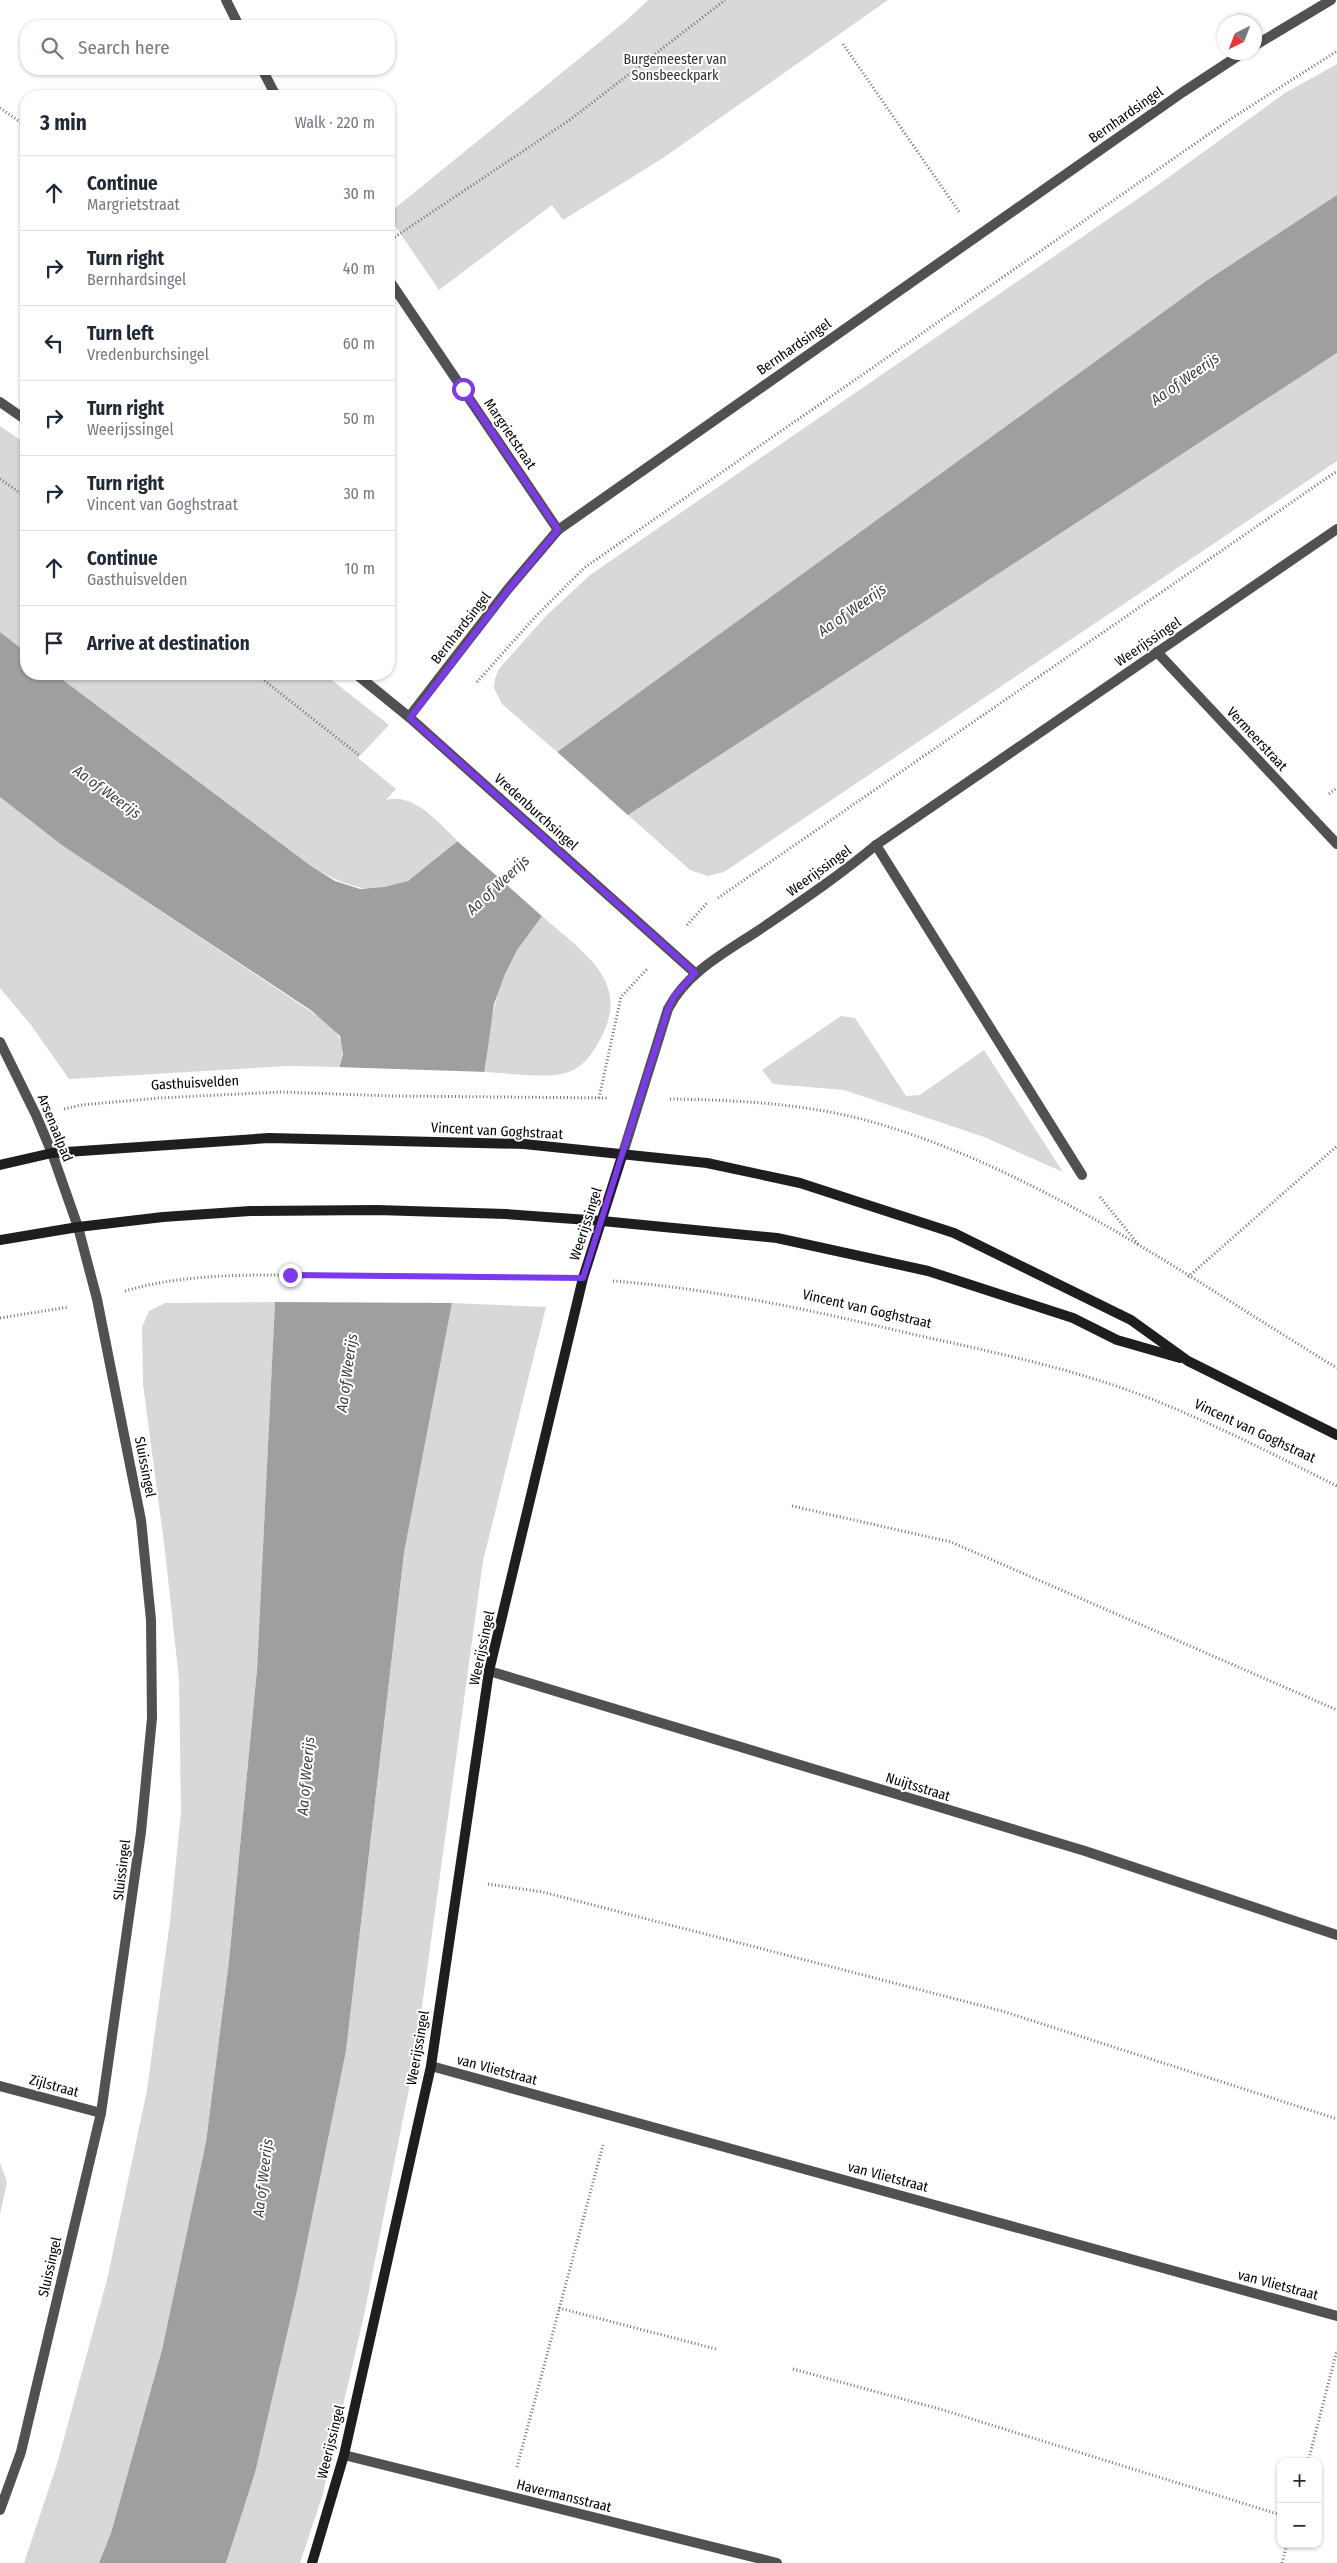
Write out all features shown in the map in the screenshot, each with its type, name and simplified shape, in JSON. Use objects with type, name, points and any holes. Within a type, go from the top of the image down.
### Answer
[{"type":"main road","name":"Vincent van Goghstraat","points":[[52,1154],[269,1138],[524,1144],[707,1163],[800,1183],[954,1233],[1131,1320],[1188,1361],[1337,1435]]},
{"type":"main road","name":"Weerijssingel","points":[[312,2563],[344,2456],[431,2066],[489,1671],[583,1278],[623,1153]]},
{"type":"main road","points":[[0,1165],[52,1154]]},
{"type":"main road","name":"Vincent van Goghstraat","points":[[78,1227],[162,1217],[250,1211],[377,1210],[506,1214],[777,1238],[928,1272],[1073,1318],[1117,1340],[1188,1361]]},
{"type":"main road","points":[[0,1240],[78,1227]]},
{"type":"street","points":[[226,0],[236,20]]},
{"type":"street","points":[[1262,41],[1331,0]]},
{"type":"street","name":"Bernhardsingel","points":[[410,718],[508,590],[558,530],[976,236],[1232,60]]},
{"type":"street","points":[[265,75],[273,90]]},
{"type":"street","name":"Margrietstraat","points":[[395,289],[558,530]]},
{"type":"street","points":[[0,402],[20,416]]},
{"type":"street","name":"Weerijssingel","points":[[623,1153],[668,1009],[674,996],[695,973],[841,875],[876,846],[1337,529]]},
{"type":"street","name":"Vermeerstraat","points":[[1157,652],[1337,844]]},
{"type":"street","name":"Vredenburchsingel","points":[[363,680],[410,718],[695,973]]},
{"type":"street","points":[[876,846],[1082,1175]]},
{"type":"street","name":"Arsenaalpad","points":[[0,1042],[36,1115],[78,1227]]},
{"type":"street","name":"Sluissingel","points":[[0,2510],[21,2452],[101,2113],[141,1832],[152,1718],[151,1620],[141,1520],[97,1299],[78,1227]]},
{"type":"street","name":"Nuijtsstraat","points":[[489,1671],[1085,1852],[1337,1935]]},
{"type":"street","name":"van Vlietstraat","points":[[431,2066],[1337,2316]]},
{"type":"street","name":"Zijlstraat","points":[[0,2086],[101,2113]]},
{"type":"street","name":"Havermansstraat","points":[[344,2456],[777,2563]]},
{"type":"path","points":[[395,237],[571,119],[725,0]]},
{"type":"path","points":[[844,44],[976,236]]},
{"type":"path","points":[[477,682],[535,617],[584,568],[1232,118],[1337,52]]},
{"type":"path","points":[[0,108],[20,122]]},
{"type":"path","points":[[718,898],[1337,471]]},
{"type":"path","points":[[0,479],[20,494]]},
{"type":"path","points":[[264,680],[360,756]]},
{"type":"path","name":"Gasthuisvelden","points":[[36,1115],[80,1104],[281,1092],[393,1096],[599,1098]]},
{"type":"path","points":[[640,1099],[744,1100],[814,1109],[886,1126],[964,1154],[1038,1187],[1141,1247],[1337,1368]]},
{"type":"path","points":[[1188,1276],[1337,1146]]},
{"type":"path","points":[[1082,1175],[1141,1247]]},
{"type":"path","name":"Vincent van Goghstraat","points":[[233,1275],[366,1274],[583,1278],[674,1285],[765,1300],[1055,1366],[1143,1396],[1229,1432],[1337,1486]]},
{"type":"path","points":[[792,1506],[952,1542],[1337,1710]]},
{"type":"path","points":[[458,1880],[543,1892],[1002,2011],[1337,2119]]},
{"type":"path","points":[[509,2497],[611,2115]]},
{"type":"path","points":[[559,2308],[716,2349]]},
{"type":"path","points":[[1309,2458],[1337,2350]]},
{"type":"path","points":[[793,2369],[943,2410],[1277,2514]]},
{"type":"path","points":[[1282,2563],[1286,2548]]},
{"type":"green space","name":"Burgemeester van Sonsbeeckpark","points":[[648,0],[888,0],[663,158],[563,220],[552,205],[439,290],[395,226],[395,208],[628,19]]},
{"type":"green space","points":[[1337,64],[1337,195],[1206,281],[557,752],[502,704],[494,688],[498,670],[546,616],[590,575],[1155,187],[1285,93]]},
{"type":"green space","points":[[1337,353],[1337,461],[724,872],[708,876],[690,870],[628,815]]},
{"type":"green space","points":[[0,426],[20,440],[20,647],[0,632]]},
{"type":"green space","points":[[63,680],[332,680],[389,725],[358,758],[396,789],[386,800],[397,799],[417,805],[435,818],[458,841],[409,880],[397,886],[384,889],[371,889],[346,884],[311,866]]},
{"type":"green space","points":[[0,797],[63,846],[328,1023],[337,1033],[341,1043],[342,1054],[339,1067],[288,1066],[69,1079],[31,1025],[0,988]]},
{"type":"green space","points":[[542,916],[587,956],[599,970],[607,986],[611,1003],[608,1022],[588,1059],[573,1070],[544,1076],[485,1072],[488,1040],[494,1009],[503,979],[509,964],[520,946]]},
{"type":"green space","points":[[841,1016],[855,1018],[906,1096],[920,1095],[984,1050],[1063,1172],[984,1137],[844,1090],[773,1084],[762,1070]]},
{"type":"green space","points":[[275,1302],[257,1670],[229,1961],[206,2142],[162,2350],[111,2533],[99,2563],[24,2563],[57,2464],[107,2280],[147,2090],[170,1921],[181,1812],[179,1679],[165,1551],[143,1384],[142,1327],[149,1311],[165,1303]]},
{"type":"green space","points":[[452,1303],[546,1307],[483,1561],[415,2058],[365,2311],[322,2497],[300,2563],[226,2563],[255,2473],[297,2291],[346,2051],[404,1553]]},
{"type":"green space","points":[[0,2163],[7,2182],[0,2215]]},
{"type":"water","name":"Aa of Weerijs","points":[[1337,195],[1337,353],[628,815],[542,916],[517,950],[505,974],[494,1004],[452,1303],[404,1553],[346,2051],[297,2291],[255,2473],[226,2563],[99,2563],[111,2533],[162,2350],[206,2142],[229,1961],[257,1670],[275,1302],[343,1054],[340,1036],[312,1011],[63,846],[0,797],[0,632],[20,647],[20,680],[63,680],[311,866],[335,881],[360,889],[385,887],[408,881],[519,792],[557,752],[1206,281]]},
{"type":"pier","points":[[555,750],[630,817],[544,918],[456,840],[517,790]]},
{"type":"pier","points":[[336,1067],[487,1072],[454,1303],[273,1302]]},
{"type":"route","points":[[290,1275],[366,1274],[583,1278],[663,1022],[674,996],[695,973],[410,718],[508,590],[558,530],[463,389]]}]
